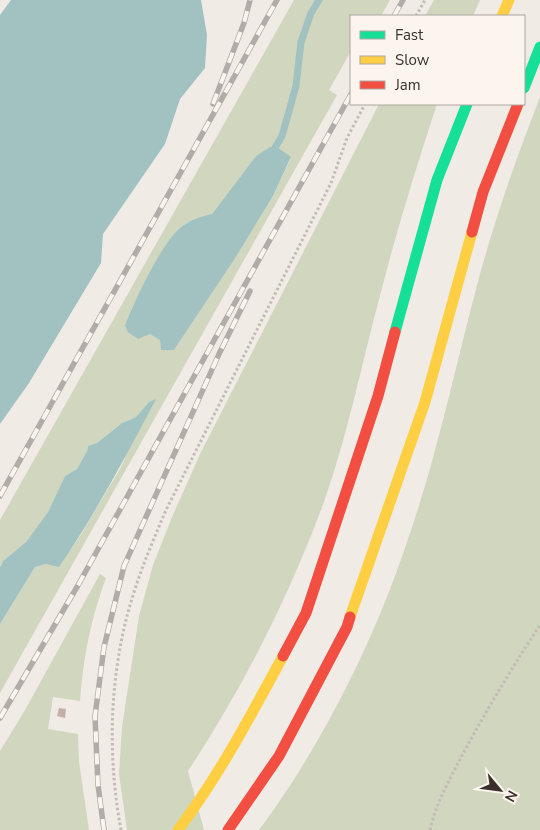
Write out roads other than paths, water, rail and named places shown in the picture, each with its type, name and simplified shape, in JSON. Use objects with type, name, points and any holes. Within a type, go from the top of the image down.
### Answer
[{"type":"highway","points":[[502,15],[509,0]]},
{"type":"highway","points":[[525,85],[540,47]]},
{"type":"highway","points":[[178,830],[197,805],[248,722],[306,613],[378,396],[437,180],[467,105]]},
{"type":"highway","points":[[228,830],[279,756],[347,628],[425,402],[483,192],[518,105]]},
{"type":"water","points":[[11,0],[201,0],[207,35],[205,68],[180,99],[165,144],[103,234],[101,263],[29,383],[0,424],[0,15]]},
{"type":"water","points":[[270,147],[277,147],[291,157],[273,196],[234,260],[174,350],[161,350],[160,340],[150,334],[138,339],[128,332],[125,326],[134,303],[165,246],[180,228],[187,223],[199,217],[212,214],[256,156]]},
{"type":"water","points":[[156,399],[122,463],[73,547],[59,567],[46,564],[35,567],[0,624],[0,567],[3,561],[26,542],[48,512],[65,476],[77,469],[88,446],[97,443],[122,423],[136,417],[149,402]]},
{"type":"waterway","points":[[272,153],[282,136],[296,86],[301,42],[311,13],[319,0]]},
{"type":"railway","points":[[213,104],[244,23],[250,0]]},
{"type":"railway","points":[[0,496],[277,0]]},
{"type":"railway","points":[[395,15],[403,0]]},
{"type":"railway","points":[[0,718],[77,587],[350,96]]},
{"type":"railway","points":[[104,830],[98,785],[95,716],[104,647],[124,566],[219,354],[250,291]]}]
